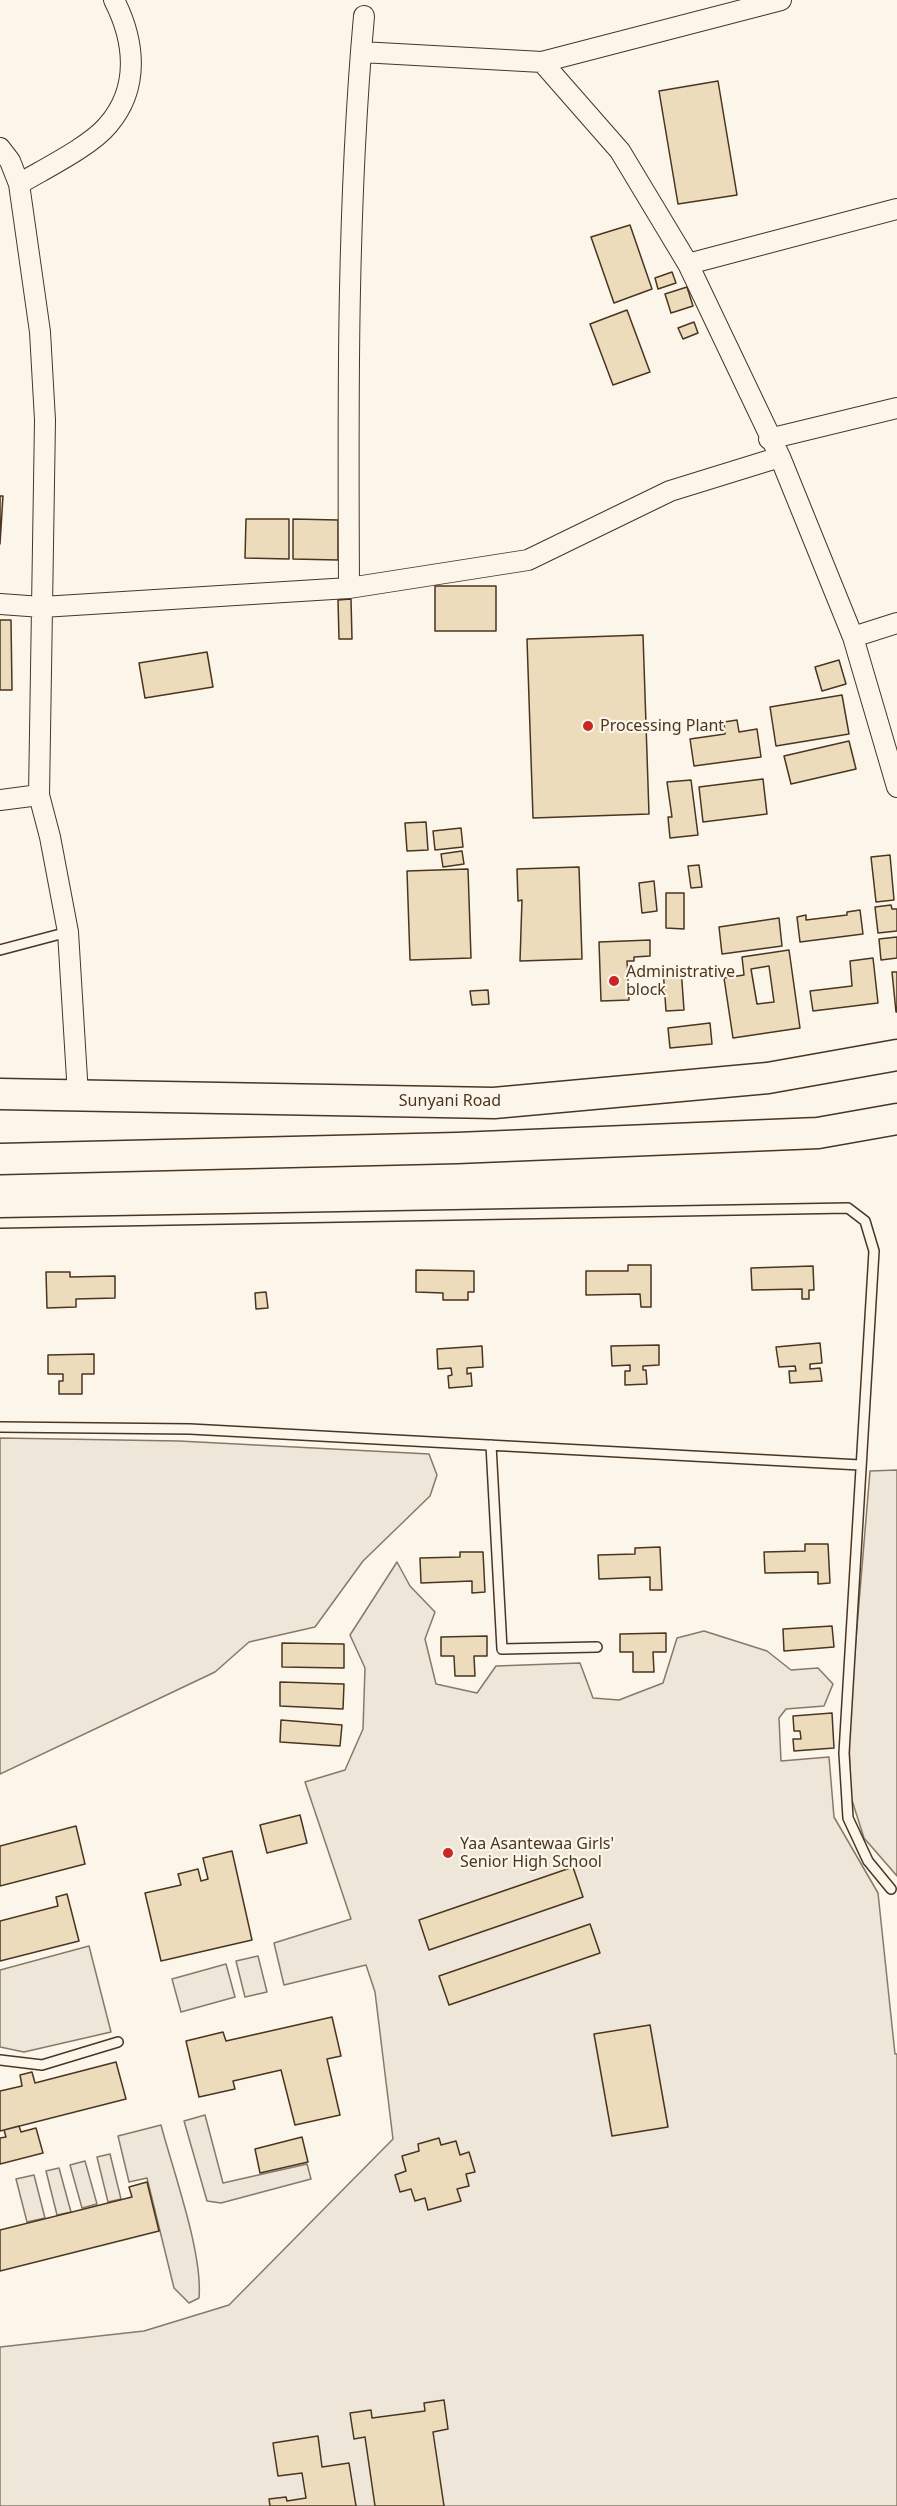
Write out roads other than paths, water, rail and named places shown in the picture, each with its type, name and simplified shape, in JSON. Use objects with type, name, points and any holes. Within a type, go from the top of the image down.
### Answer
[{"type":"main road","name":"Sunyani Road","points":[[2,1090],[78,1095],[494,1103],[768,1078],[897,1055]]},
{"type":"main road","points":[[0,1159],[457,1148],[818,1133],[897,1119]]},
{"type":"street","points":[[20,184],[107,127],[124,101],[131,74],[131,45],[126,24],[114,0]]},
{"type":"street","points":[[361,52],[543,62],[781,0]]},
{"type":"street","points":[[349,588],[348,447],[353,213],[364,16]]},
{"type":"street","points":[[543,62],[620,152],[688,264],[769,440],[780,457],[853,637],[897,787]]},
{"type":"street","points":[[0,148],[10,160],[20,184],[35,283],[45,420],[39,795],[50,837],[68,932],[78,1095]]},
{"type":"street","points":[[688,264],[897,209]]},
{"type":"street","points":[[769,440],[897,408]]},
{"type":"street","points":[[0,604],[42,607],[349,588],[528,560],[670,491],[780,457]]},
{"type":"street","points":[[853,637],[897,623]]},
{"type":"street","points":[[0,800],[39,795]]},
{"type":"lane","points":[[0,950],[68,932]]},
{"type":"lane","points":[[0,1223],[848,1208],[865,1221],[874,1251],[843,1753],[848,1818],[868,1861],[891,1889]]},
{"type":"lane","points":[[0,1427],[190,1429],[860,1465]]},
{"type":"lane","points":[[491,1445],[502,1649],[597,1647]]},
{"type":"lane","points":[[0,2060],[42,2065],[118,2042]]},
{"type":"place","name":"Processing Plant","points":[[588,726]]},
{"type":"place","name":"Administrative block","points":[[614,981]]},
{"type":"place","name":"Yaa Asantewaa Girls' Senior High School","points":[[448,1853]]}]
